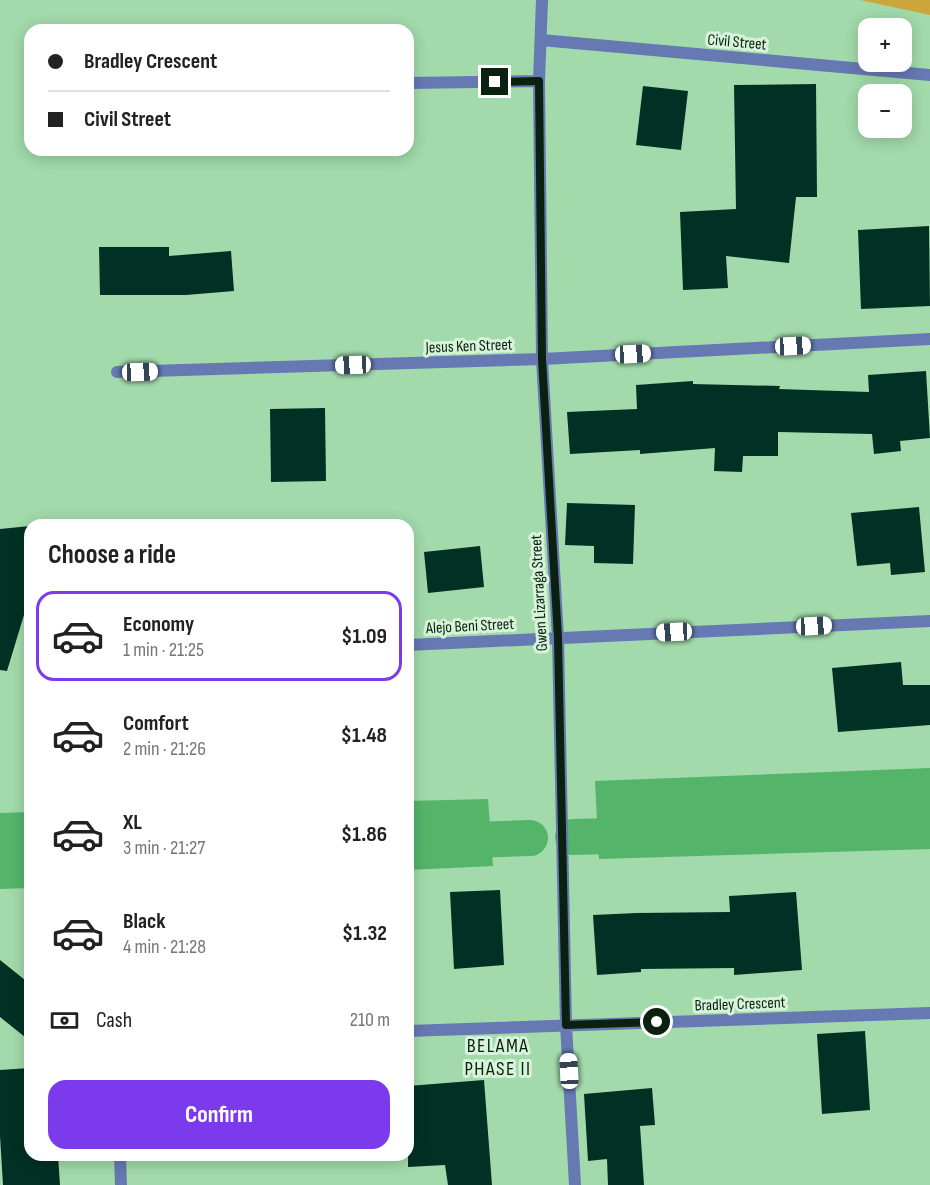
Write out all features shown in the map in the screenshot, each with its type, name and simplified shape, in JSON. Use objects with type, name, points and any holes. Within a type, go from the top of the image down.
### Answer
[{"type":"street","name":"Gwen Lizarraga Street","points":[[542,0],[539,81],[542,359],[558,638],[566,1025],[575,1185]]},
{"type":"street","name":"Civil Street","points":[[540,40],[930,75]]},
{"type":"street","points":[[414,83],[539,81]]},
{"type":"street","name":"Jesus Ken Street","points":[[117,372],[542,359],[930,339]]},
{"type":"street","name":"Alejo Beni Street","points":[[414,645],[930,621]]},
{"type":"street","name":"Bradley Crescent","points":[[414,1031],[930,1013]]},
{"type":"street","points":[[120,1161],[121,1185]]},
{"type":"shaded area","points":[[860,0],[930,0],[930,15]]},
{"type":"shaded area","points":[[930,768],[930,849],[599,859],[595,781]]},
{"type":"shaded area","points":[[488,799],[493,866],[414,870],[414,801]]},
{"type":"shaded area","points":[[24,812],[24,888],[0,889],[0,813]]},
{"type":"building","points":[[816,84],[817,197],[796,197],[789,263],[726,256],[728,288],[683,290],[680,212],[736,209],[734,85]]},
{"type":"building","points":[[643,86],[688,91],[681,150],[636,145]]},
{"type":"building","points":[[929,226],[930,306],[861,309],[858,230]]},
{"type":"building","points":[[99,247],[169,247],[169,256],[231,251],[234,291],[186,295],[100,295]]},
{"type":"building","points":[[926,371],[930,438],[900,441],[901,451],[874,454],[872,434],[778,432],[778,456],[743,456],[742,472],[714,471],[715,448],[640,454],[640,450],[570,454],[567,412],[637,409],[636,385],[693,381],[693,384],[780,386],[779,389],[869,392],[868,375]]},
{"type":"building","points":[[325,408],[326,481],[271,482],[270,409]]},
{"type":"building","points":[[567,503],[635,505],[633,564],[594,563],[594,546],[565,545]]},
{"type":"building","points":[[919,507],[925,572],[891,575],[890,563],[857,566],[851,513]]},
{"type":"building","points":[[24,527],[24,615],[7,671],[0,670],[0,529]]},
{"type":"building","points":[[480,546],[484,587],[428,593],[424,552]]},
{"type":"building","points":[[901,662],[903,685],[930,685],[930,725],[838,732],[832,668]]},
{"type":"building","points":[[500,890],[504,965],[454,969],[450,892]]},
{"type":"building","points":[[796,892],[802,970],[734,975],[734,968],[641,969],[641,972],[597,975],[593,915],[730,912],[729,896]]},
{"type":"building","points":[[0,960],[24,979],[24,1036],[0,1017]]},
{"type":"building","points":[[865,1031],[870,1110],[822,1114],[817,1034]]},
{"type":"building","points":[[24,1068],[24,1161],[58,1161],[60,1185],[3,1185],[0,1070]]},
{"type":"building","points":[[484,1080],[492,1185],[448,1185],[445,1165],[408,1167],[408,1161],[414,1161],[414,1086]]},
{"type":"building","points":[[652,1088],[655,1125],[640,1126],[644,1185],[608,1185],[607,1159],[588,1161],[584,1094]]},
{"type":"waterway","points":[[573,837],[648,835]]},
{"type":"waterway","points":[[414,842],[530,838]]},
{"type":"district","name":"BELAMA PHASE II","points":[[498,1056]]},
{"type":"route","points":[[495,82],[539,81],[542,359],[558,638],[566,1025],[657,1022]]}]
